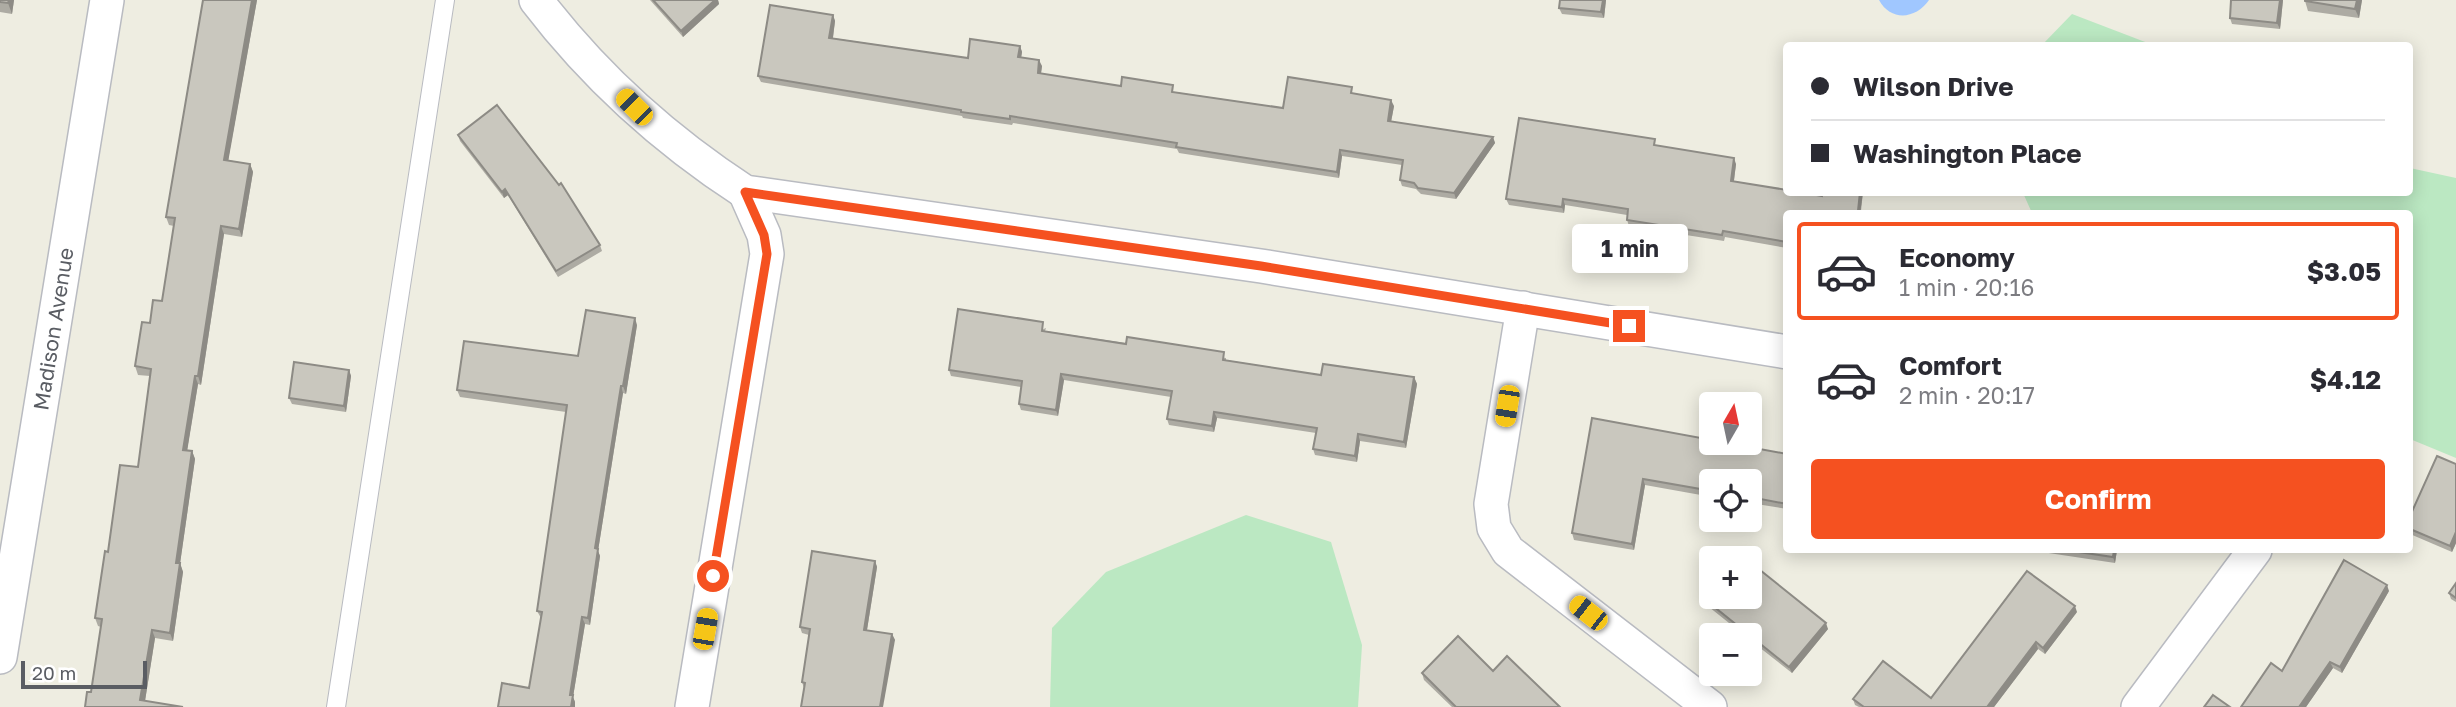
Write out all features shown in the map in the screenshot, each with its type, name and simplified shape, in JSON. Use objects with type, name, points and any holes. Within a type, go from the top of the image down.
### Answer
[{"type":"street","name":"Madison Avenue","points":[[0,657],[107,0]]},
{"type":"street","points":[[536,0],[565,38],[649,122],[714,172],[745,192],[1261,266],[1783,351]]},
{"type":"street","points":[[559,0],[565,38]]},
{"type":"street","points":[[692,707],[767,254],[764,235],[745,192]]},
{"type":"street","points":[[1523,308],[1491,504],[1494,528],[1508,551],[1710,707]]},
{"type":"street","points":[[2137,707],[2253,553]]},
{"type":"lane","points":[[336,707],[445,0]]},
{"type":"green space","points":[[2072,14],[2145,42],[2045,42]]},
{"type":"green space","points":[[2413,169],[2456,178],[2456,458],[2413,440],[2413,210],[2031,210],[2024,196],[2413,196]]},
{"type":"green space","points":[[1246,515],[1331,542],[1362,645],[1358,707],[1050,707],[1052,628],[1106,572]]},
{"type":"water","points":[[1879,0],[1929,0],[1911,14],[1897,15],[1884,7]]},
{"type":"building","points":[[203,0],[252,0],[224,160],[250,164],[239,229],[221,226],[198,376],[195,376],[183,450],[192,451],[176,563],[180,563],[170,633],[152,630],[140,700],[183,707],[85,707],[87,692],[91,692],[102,619],[95,618],[105,551],[108,552],[120,465],[138,467],[151,369],[135,366],[142,322],[150,323],[153,300],[162,301],[175,218],[166,217]]},
{"type":"building","points":[[653,0],[715,0],[681,31]]},
{"type":"building","points":[[1560,0],[1603,0],[1601,12],[1559,8]]},
{"type":"building","points":[[2231,0],[2280,0],[2277,23],[2230,18]]},
{"type":"building","points":[[2305,0],[2357,0],[2355,9]]},
{"type":"building","points":[[770,5],[833,15],[829,38],[968,58],[970,39],[1020,46],[1018,57],[1039,60],[1038,73],[1121,86],[1122,77],[1173,85],[1172,92],[1283,108],[1288,77],[1352,87],[1351,93],[1391,100],[1388,121],[1493,137],[1454,193],[1418,188],[1414,183],[1400,180],[1403,160],[1340,150],[1337,172],[1176,147],[1177,143],[1010,116],[1010,119],[961,112],[758,76]]},
{"type":"building","points":[[497,105],[559,185],[561,183],[600,245],[556,271],[505,189],[502,192],[458,135]]},
{"type":"building","points":[[1519,118],[1655,139],[1654,145],[1734,158],[1731,181],[1783,189],[1783,196],[1860,196],[1858,210],[1783,210],[1783,241],[1627,220],[1628,209],[1563,199],[1562,207],[1506,199]]},
{"type":"building","points":[[958,309],[1043,322],[1042,331],[1126,344],[1127,337],[1224,352],[1223,360],[1321,375],[1323,364],[1414,377],[1404,442],[1358,434],[1355,456],[1313,449],[1317,428],[1214,412],[1212,426],[1167,419],[1172,391],[1061,374],[1056,410],[1019,404],[1022,381],[949,370]]},
{"type":"building","points":[[586,310],[635,318],[621,386],[595,548],[598,549],[588,618],[582,617],[570,695],[573,695],[571,707],[498,707],[502,683],[529,688],[542,612],[537,611],[567,405],[457,390],[464,341],[578,356]]},
{"type":"building","points":[[294,362],[349,370],[344,406],[289,398]]},
{"type":"building","points":[[1592,418],[1699,438],[1699,455],[1762,455],[1762,449],[1783,453],[1783,503],[1762,499],[1762,469],[1699,469],[1699,489],[1643,479],[1632,544],[1572,533]]},
{"type":"building","points":[[2437,456],[2456,464],[2456,532],[2450,546],[2413,530],[2413,509]]},
{"type":"building","points":[[812,551],[875,561],[864,630],[892,634],[880,707],[801,707],[810,629],[800,627]]},
{"type":"building","points":[[2086,553],[2114,553],[2113,557]]},
{"type":"building","points":[[2344,560],[2387,585],[2340,667],[2330,662],[2299,707],[2241,707],[2271,663],[2282,671]]},
{"type":"building","points":[[2027,571],[2075,606],[2043,648],[2036,642],[1987,707],[1864,707],[1853,699],[1883,661],[1931,698]]},
{"type":"building","points":[[1762,572],[1826,623],[1789,667],[1762,645],[1762,623],[1734,623],[1717,609],[1762,609]]},
{"type":"building","points":[[2456,583],[2456,598],[2449,593]]},
{"type":"building","points":[[1458,636],[1493,671],[1507,656],[1560,707],[1456,707],[1422,673]]},
{"type":"building","points":[[2213,695],[2230,707],[2204,707]]},
{"type":"route","points":[[713,576],[767,254],[764,235],[745,192],[1261,266],[1629,326]]}]
